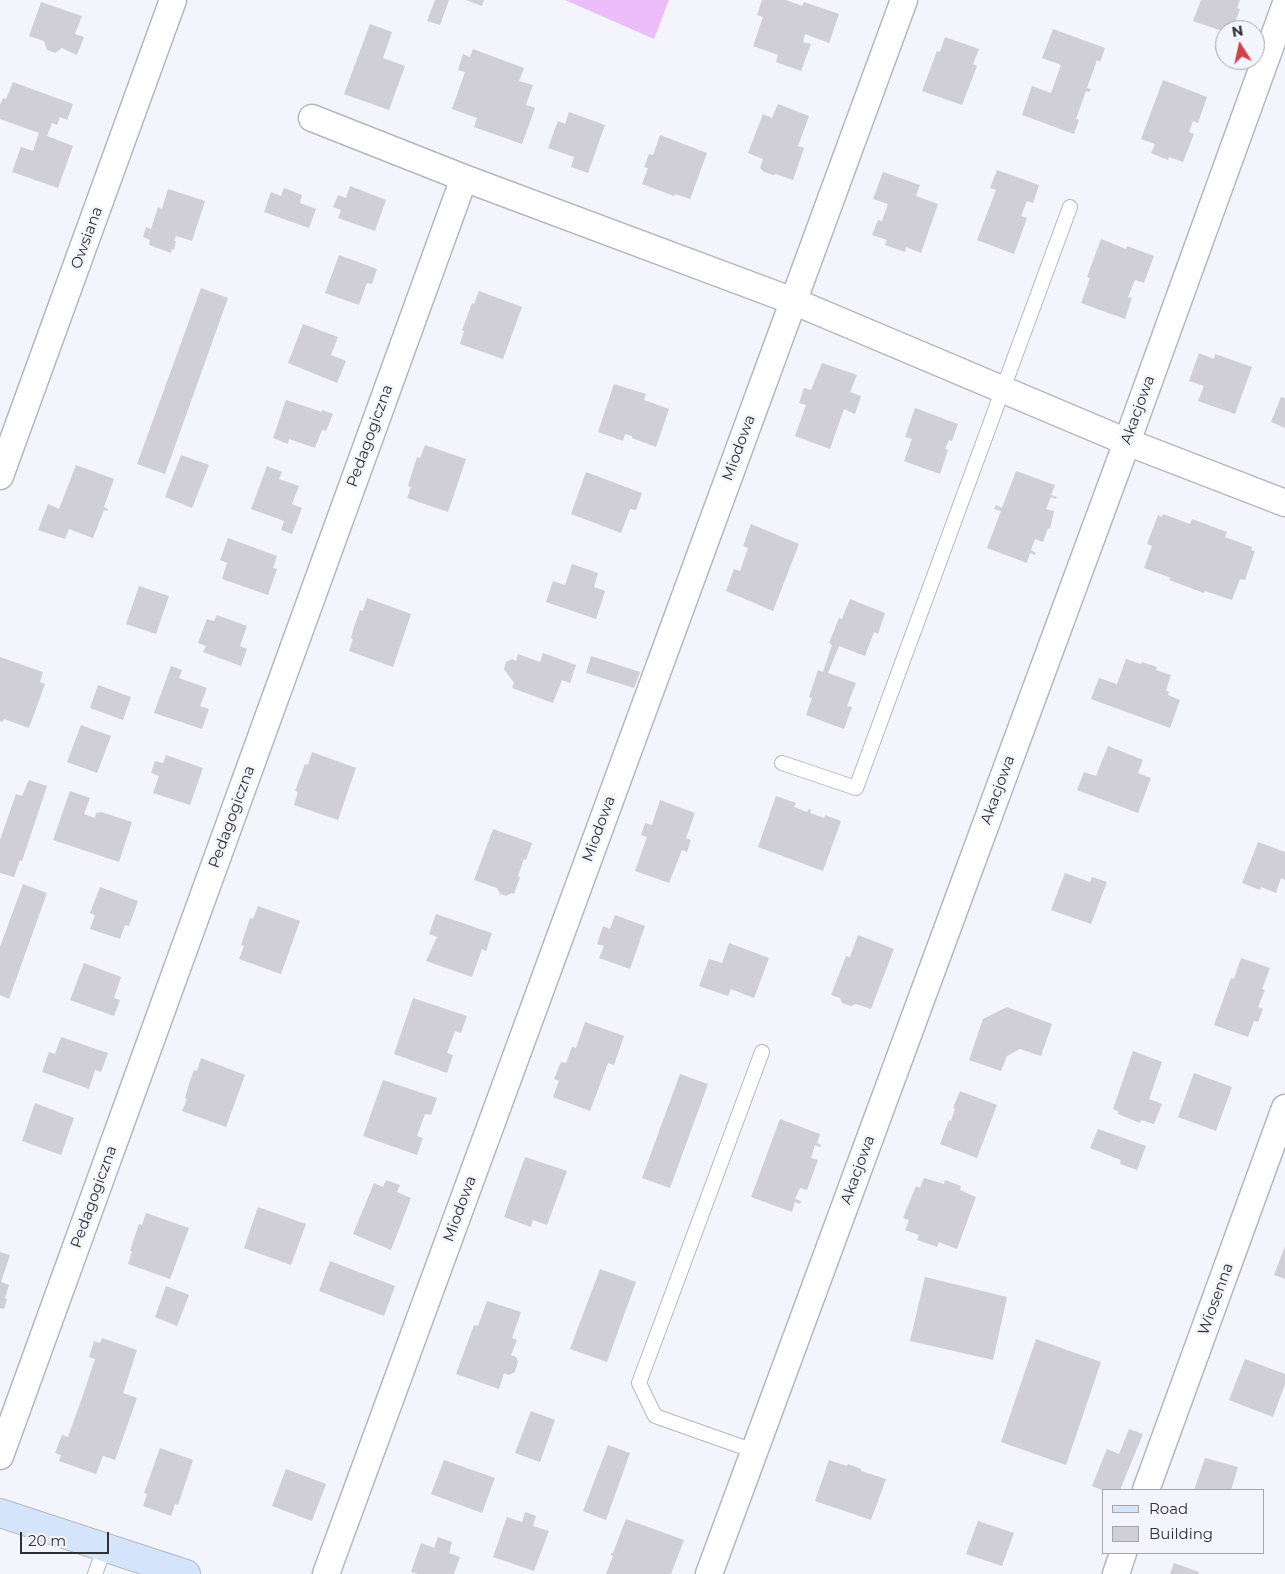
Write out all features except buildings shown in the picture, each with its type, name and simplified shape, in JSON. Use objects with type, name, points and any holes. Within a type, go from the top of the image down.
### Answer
[{"type":"main road","points":[[0,1513],[186,1574]]},
{"type":"street","name":"Owsiana","points":[[0,476],[173,0]]},
{"type":"street","name":"Miodowa","points":[[326,1574],[904,0]]},
{"type":"street","name":"Akacjowa","points":[[709,1574],[1127,442],[1285,6]]},
{"type":"street","points":[[312,118],[464,178],[793,301],[1127,442],[1285,503]]},
{"type":"street","name":"Pedagogiczna","points":[[0,1456],[464,178]]},
{"type":"street","name":"Wiosenna","points":[[1146,1489],[1285,1108]]},
{"type":"street","points":[[1116,1574],[1123,1554]]},
{"type":"lane","points":[[782,763],[856,788],[1070,206]]},
{"type":"lane","points":[[754,1451],[655,1416],[640,1383],[762,1052]]},
{"type":"lane","points":[[96,1574],[105,1547]]},
{"type":"shaded area","points":[[565,0],[669,0],[654,39]]}]
